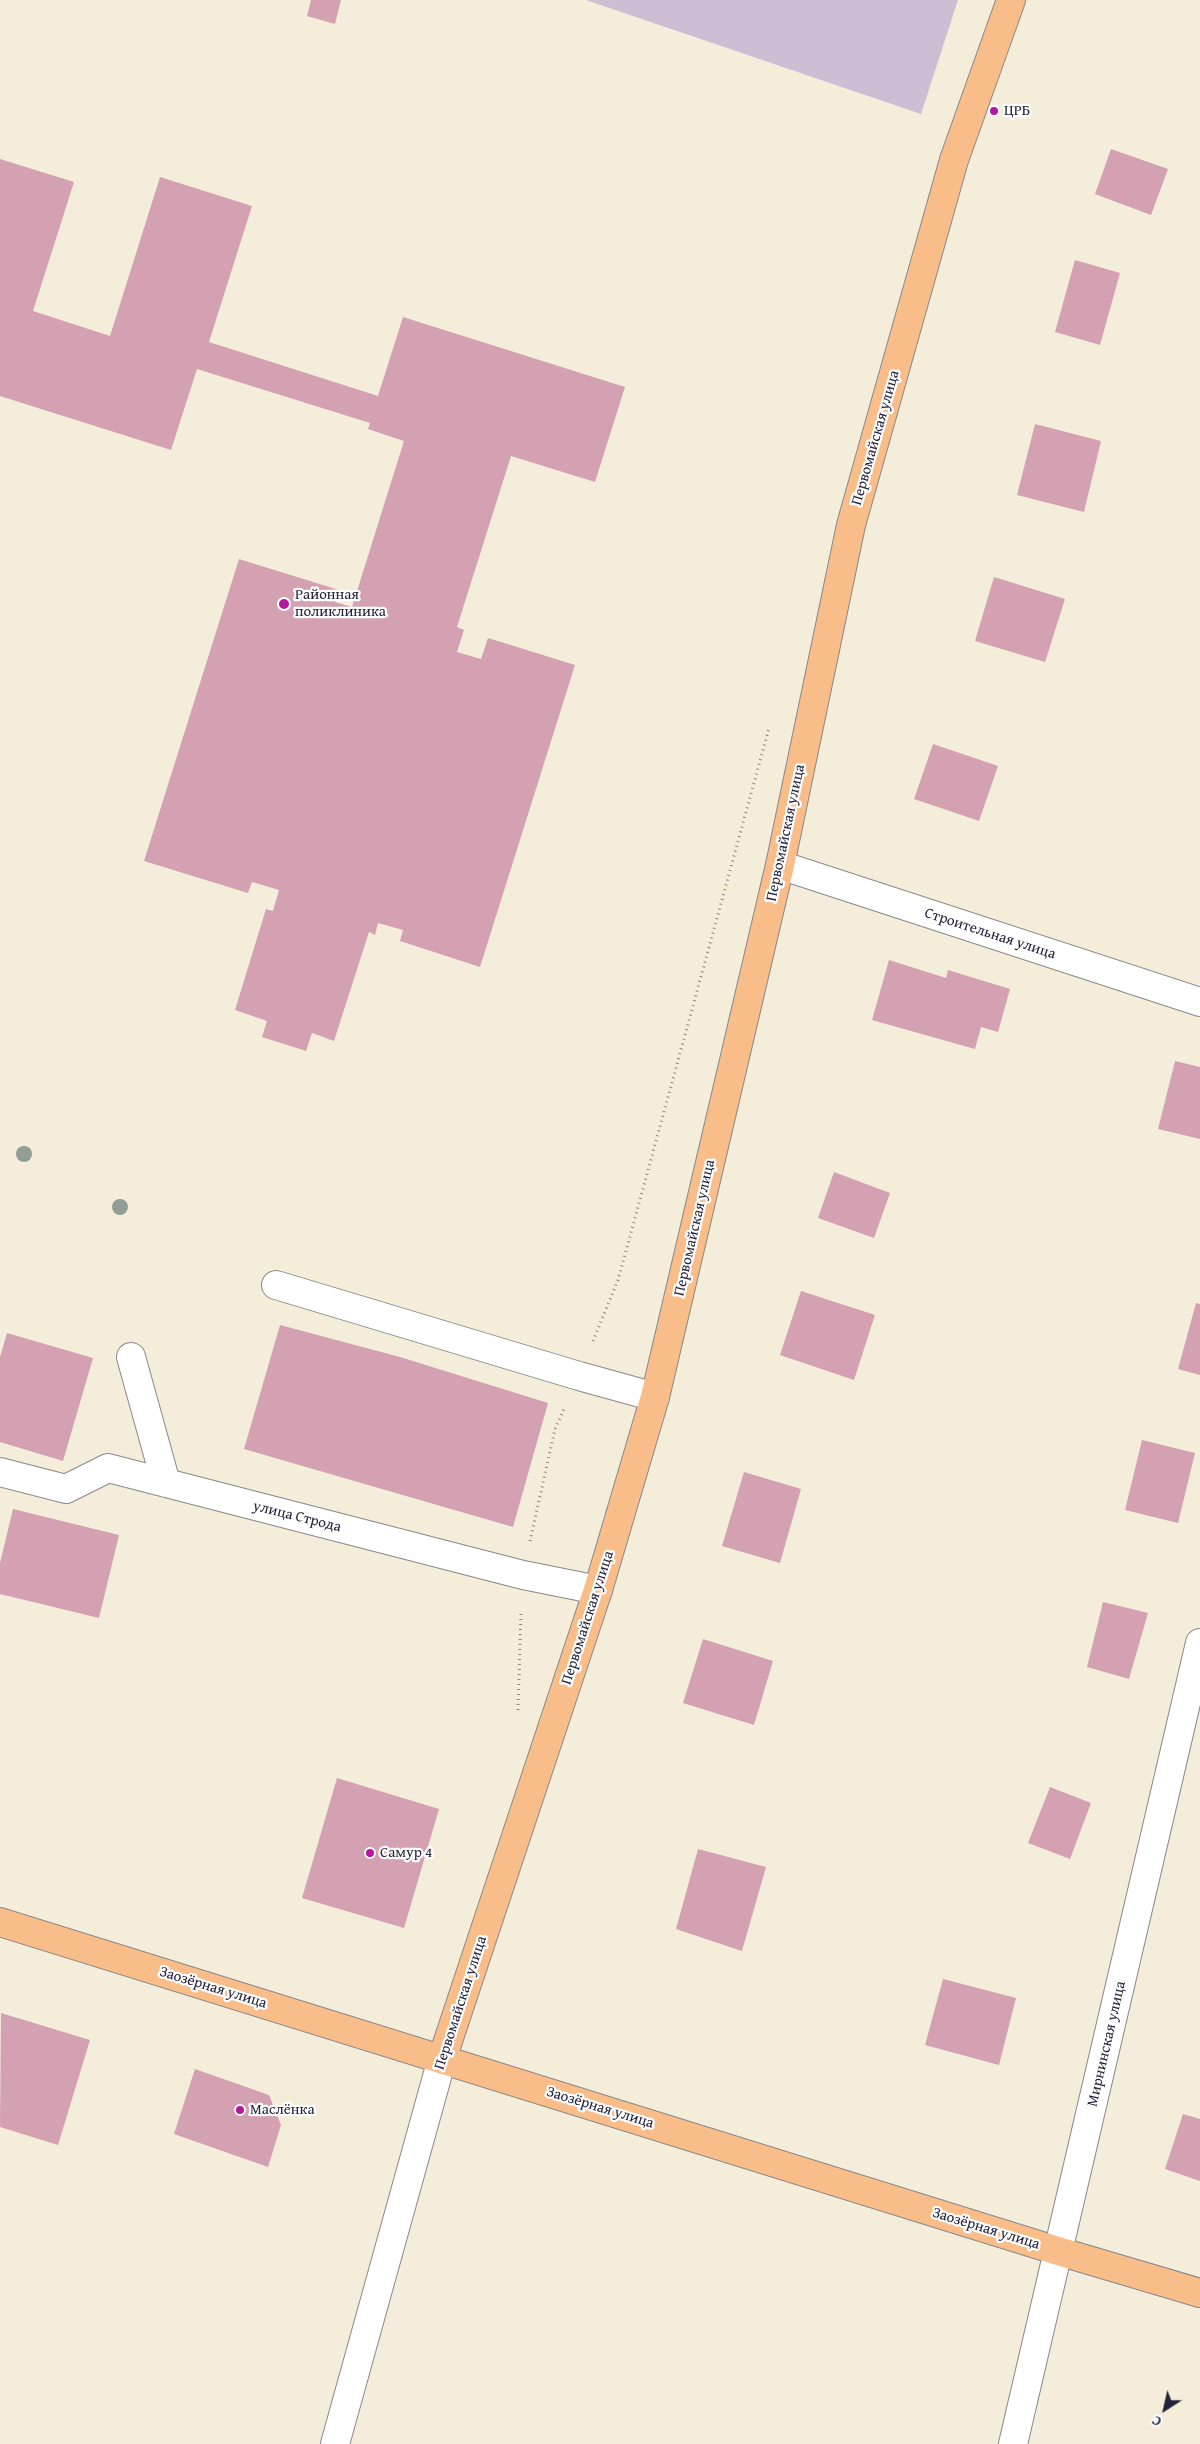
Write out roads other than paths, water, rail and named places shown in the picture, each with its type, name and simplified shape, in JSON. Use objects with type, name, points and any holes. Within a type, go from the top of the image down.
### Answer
[{"type":"main road","name":"Первомайская улица","points":[[442,2059],[598,1590],[655,1397],[780,865],[851,525],[954,160],[1011,0]]},
{"type":"main road","name":"Заозёрная улица","points":[[0,1922],[1058,2251],[1200,2293]]},
{"type":"street","name":"Строительная улица","points":[[780,865],[1200,1002]]},
{"type":"street","points":[[276,1285],[655,1397]]},
{"type":"street","points":[[132,1357],[166,1483]]},
{"type":"street","name":"улица Строда","points":[[0,1472],[66,1489],[108,1468],[523,1575],[598,1590]]},
{"type":"street","name":"Мирнинская улица","points":[[1013,2444],[1200,1643]]},
{"type":"street","name":"Первомайская улица","points":[[335,2444],[442,2059]]},
{"type":"place","name":"ЦРБ","points":[[994,111]]},
{"type":"place","name":"Районная поликлиника","points":[[284,604]]},
{"type":"place","name":"Самур 4","points":[[370,1853]]},
{"type":"place","name":"Маслёнка","points":[[240,2110]]}]
